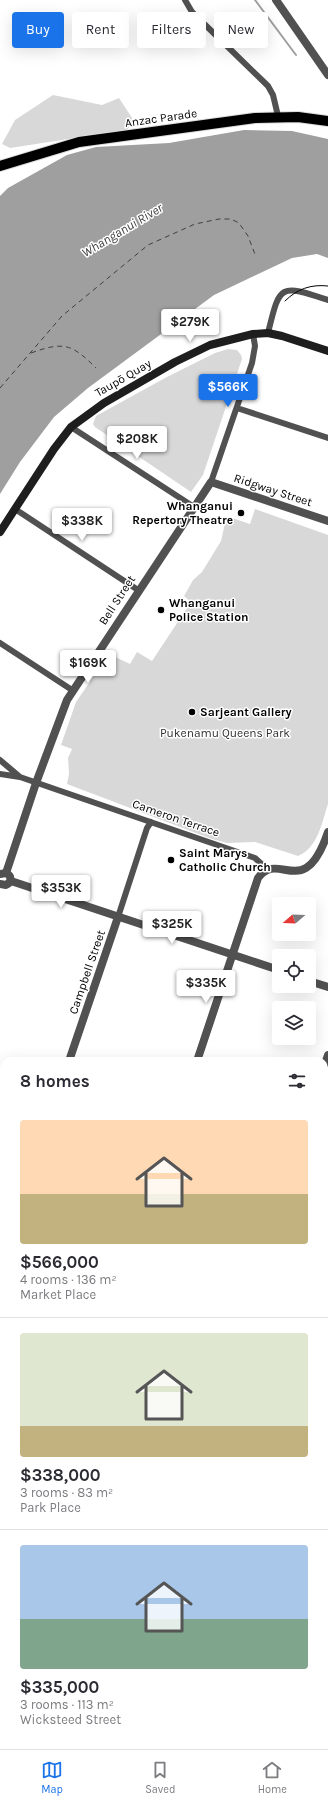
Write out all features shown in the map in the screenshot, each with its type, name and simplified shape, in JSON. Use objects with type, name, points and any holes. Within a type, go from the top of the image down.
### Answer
[{"type":"main road","name":"Anzac Parade","points":[[0,166],[79,142],[278,116],[328,121]]},
{"type":"main road","name":"Taupō Quay","points":[[0,532],[54,449],[71,427],[104,402],[175,362],[210,345],[253,334],[268,333],[282,336],[328,351]]},
{"type":"street","points":[[185,0],[192,12],[268,86],[273,94],[278,116]]},
{"type":"street","points":[[276,0],[328,75]]},
{"type":"street","points":[[268,333],[277,298],[286,290],[298,291],[328,300]]},
{"type":"street","points":[[211,482],[254,358],[255,346],[253,334]]},
{"type":"street","points":[[237,408],[328,438]]},
{"type":"street","points":[[71,427],[194,507]]},
{"type":"street","name":"Bell Street","points":[[3,873],[62,712],[72,690],[211,482]]},
{"type":"street","name":"Ridgway Street","points":[[211,482],[328,521]]},
{"type":"street","points":[[15,509],[138,590]]},
{"type":"street","points":[[0,643],[72,690]]},
{"type":"street","points":[[0,760],[20,777]]},
{"type":"street","points":[[0,774],[20,777]]},
{"type":"street","name":"Cameron Terrace","points":[[20,777],[255,858],[267,869]]},
{"type":"street","name":"Campbell Street","points":[[70,1057],[147,828],[151,822]]},
{"type":"street","points":[[198,1057],[258,878],[267,869],[275,868],[297,872],[306,869],[320,854],[328,832]]},
{"type":"street","points":[[1,887],[8,885],[10,881],[10,875],[3,873]]},
{"type":"street","points":[[10,881],[272,968]]},
{"type":"street","points":[[316,983],[328,987]]},
{"type":"green space","points":[[53,95],[102,105],[119,98],[134,121],[127,130],[10,148],[2,144],[15,120]]},
{"type":"green space","points":[[228,349],[237,350],[242,359],[203,475],[191,492],[95,427],[93,424],[96,416],[165,378],[215,353]]},
{"type":"green space","name":"Pukenamu Queens Park","points":[[255,509],[328,535],[328,804],[315,841],[305,852],[298,856],[255,842],[227,843],[212,839],[67,784],[69,774],[68,758],[72,749],[61,745],[76,702],[109,654],[130,664],[137,652],[152,661],[191,602],[184,596],[193,580],[202,572],[221,541],[226,519],[232,520],[232,518],[250,524]]},
{"type":"water","name":"Whanganui River","points":[[244,130],[292,131],[328,139],[328,258],[317,254],[292,258],[214,295],[88,388],[54,417],[20,462],[0,494],[0,196],[8,188],[67,155],[96,147],[169,143]]},
{"type":"waterway","points":[[255,0],[296,55]]},
{"type":"ferry route","points":[[0,388],[62,316],[148,245],[195,224],[219,219],[231,219],[239,223],[248,236],[256,257]]},
{"type":"ferry route","points":[[31,353],[52,347],[67,347],[80,354],[96,368]]},
{"type":"tram line","points":[[285,301],[299,290],[316,286],[328,286]]},
{"type":"place","name":"Whanganui Repertory Theatre","points":[[241,513]]},
{"type":"place","name":"Whanganui Police Station","points":[[161,610]]},
{"type":"place","name":"Sarjeant Gallery","points":[[192,712]]},
{"type":"place","name":"Saint Marys Catholic Church","points":[[171,860]]}]
